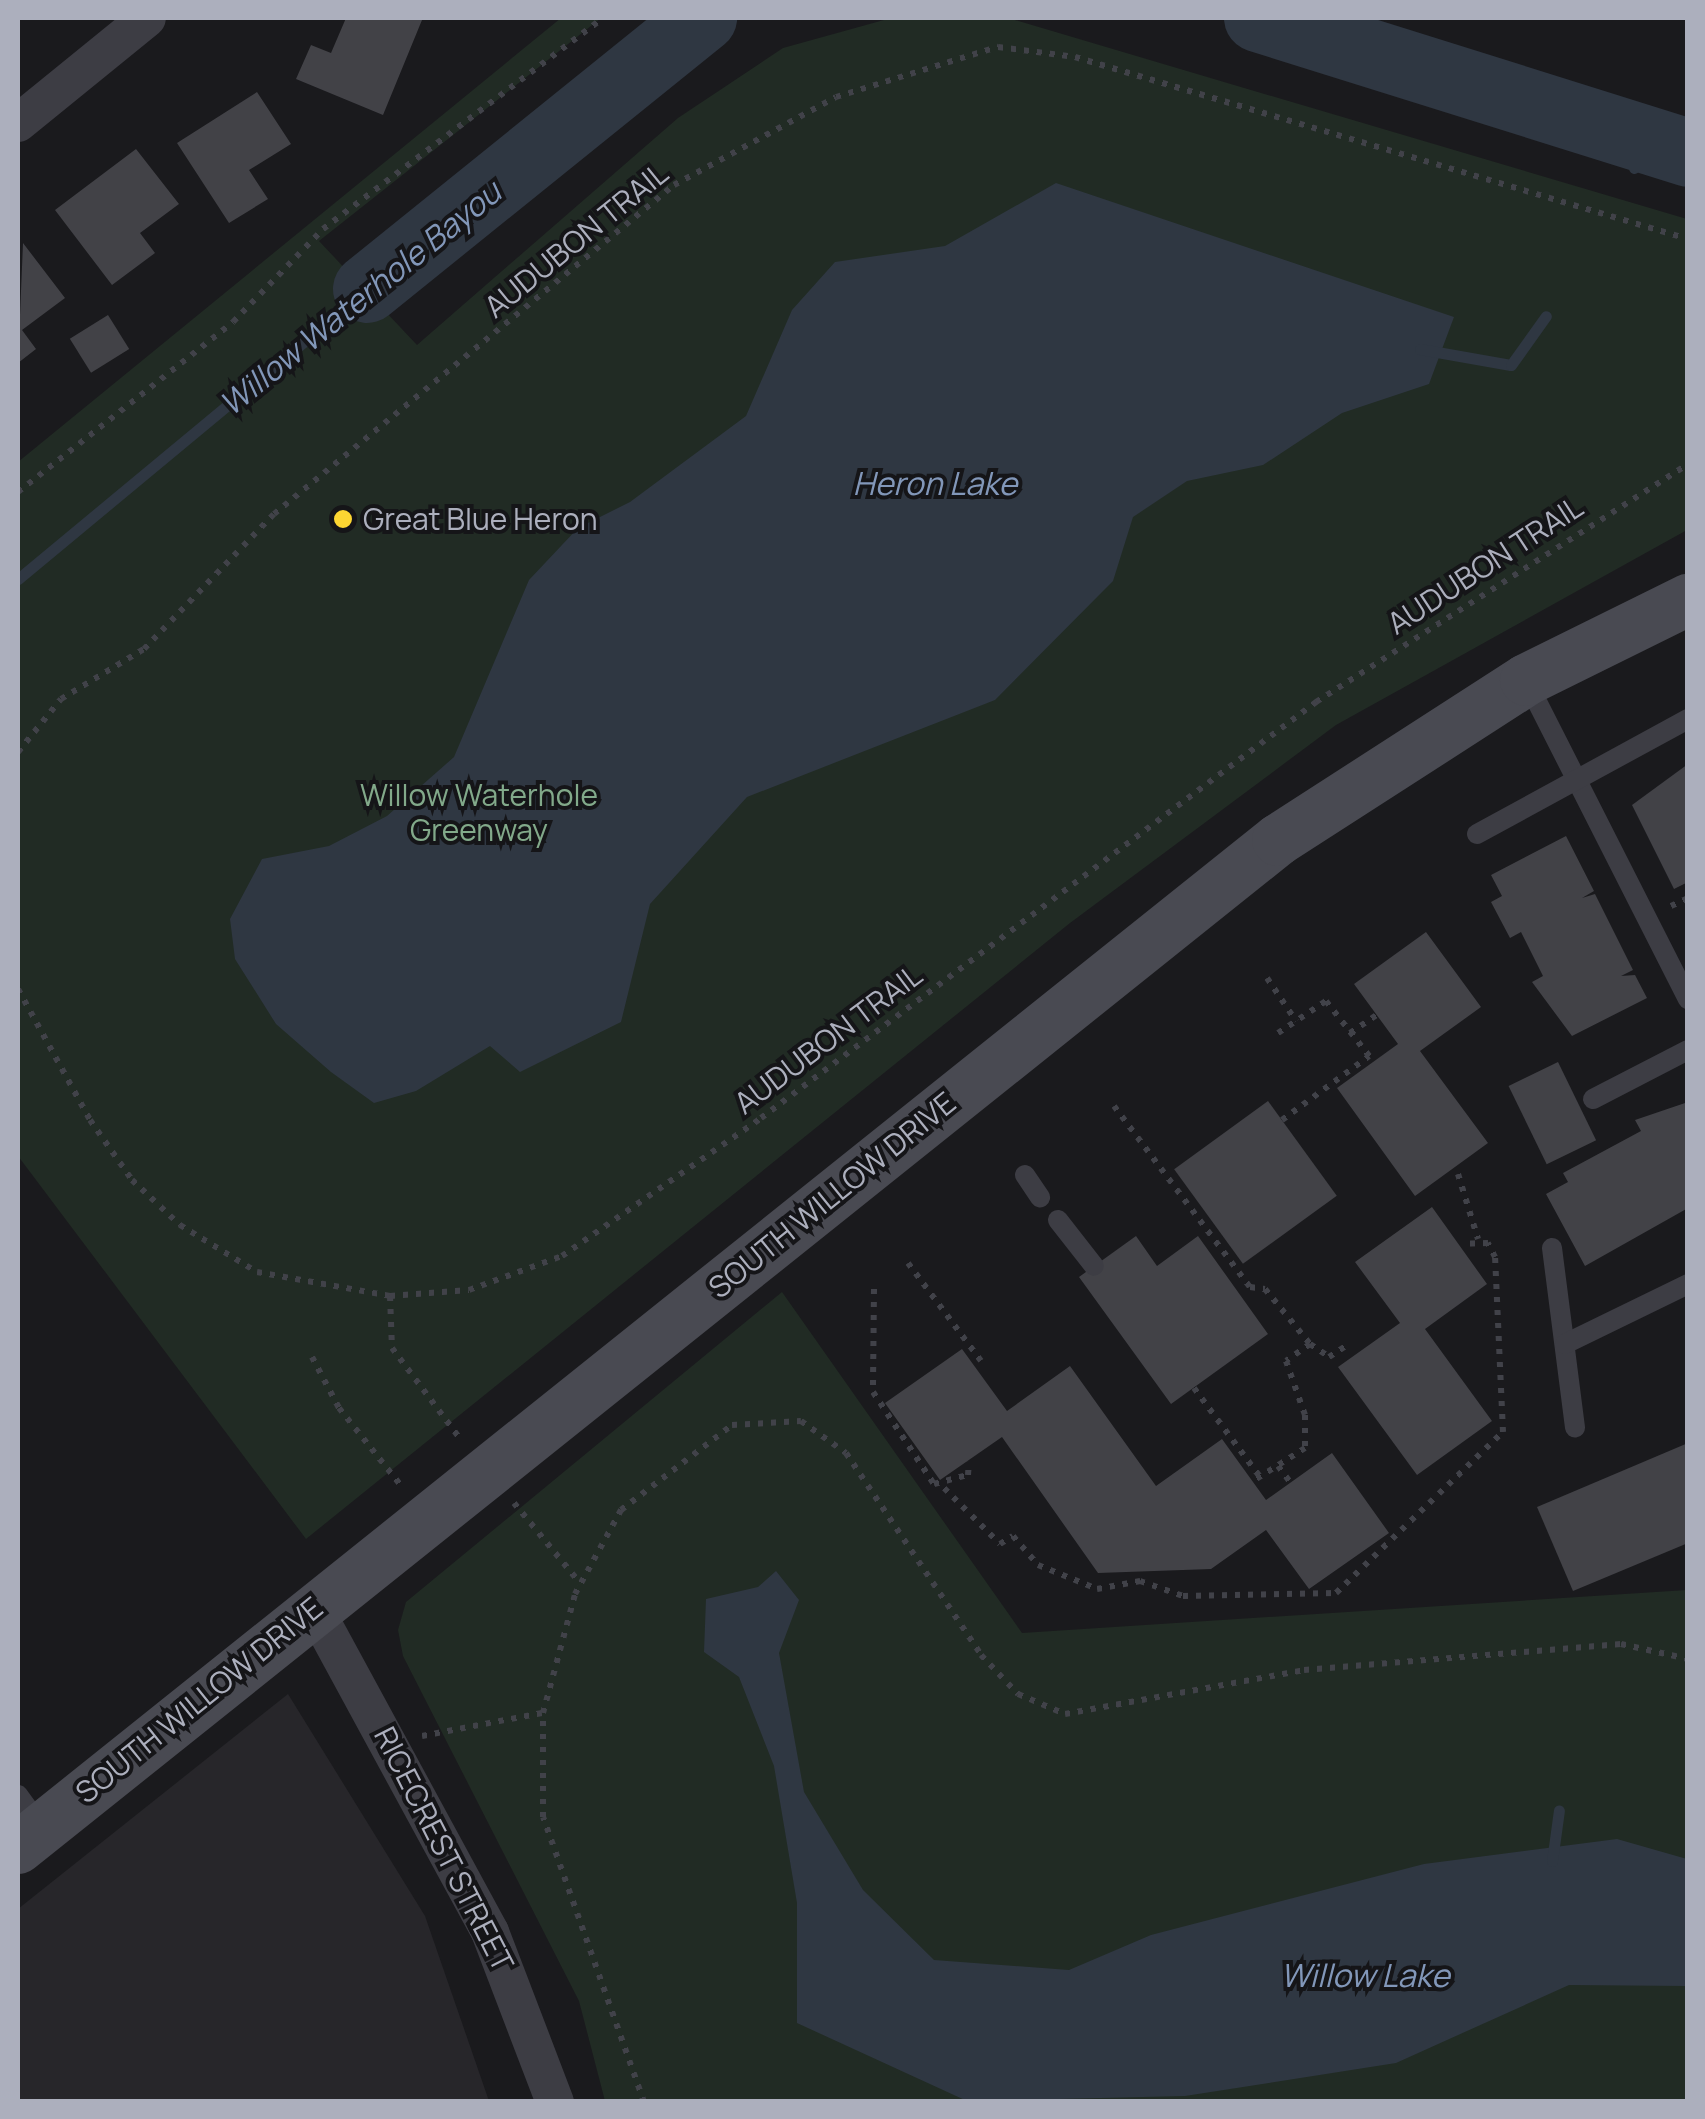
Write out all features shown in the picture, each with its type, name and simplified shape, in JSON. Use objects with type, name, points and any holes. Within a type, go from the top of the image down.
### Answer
[{"type":"street","points":[[18,123],[148,18]]},
{"type":"street","name":"SOUTH WILLOW DRIVE","points":[[26,1824],[313,1606],[1278,840],[1526,680],[1688,600]]},
{"type":"street","name":"RICECREST STREET","points":[[313,1606],[392,1742],[490,1932],[555,2102]]},
{"type":"lane","points":[[1526,680],[1688,999]]},
{"type":"lane","points":[[1477,834],[1688,720]]},
{"type":"lane","points":[[1593,1099],[1688,1050]]},
{"type":"lane","points":[[1025,1175],[1040,1197]]},
{"type":"lane","points":[[1058,1220],[1094,1266]]},
{"type":"lane","points":[[1552,1248],[1575,1428]]},
{"type":"lane","points":[[1565,1344],[1688,1284]]},
{"type":"path","points":[[18,492],[233,322],[323,230],[603,18]]},
{"type":"path","name":"AUDUBON TRAIL","points":[[18,752],[61,699],[144,648],[274,514],[674,185],[836,97],[890,80],[998,48],[1075,57],[1688,239]]},
{"type":"path","name":"AUDUBON TRAIL","points":[[18,989],[90,1120],[132,1180],[180,1224],[256,1272],[390,1296],[469,1290],[562,1256],[1316,702],[1688,464]]},
{"type":"path","points":[[1267,978],[1296,1021]]},
{"type":"path","points":[[1278,1033],[1326,1000],[1371,1059],[1282,1120]]},
{"type":"path","points":[[1350,1032],[1377,1014]]},
{"type":"path","points":[[1114,1106],[1250,1287],[1266,1289],[1310,1344],[1329,1357],[1346,1346]]},
{"type":"path","points":[[874,1289],[866,1376],[904,1445],[1000,1544],[1013,1536],[1038,1565],[1096,1589],[1140,1581],[1183,1596],[1336,1594],[1503,1432],[1495,1257],[1478,1239],[1458,1174]]},
{"type":"path","points":[[1463,1244],[1478,1239]]},
{"type":"path","points":[[908,1264],[981,1360]]},
{"type":"path","points":[[390,1296],[392,1348],[466,1446]]},
{"type":"path","points":[[1194,1388],[1257,1479],[1278,1466],[1308,1438],[1286,1361],[1310,1344]]},
{"type":"path","points":[[312,1357],[338,1408],[425,1517]]},
{"type":"path","points":[[644,2102],[544,1817],[543,1712],[580,1583],[621,1510],[663,1472],[732,1425],[774,1419],[802,1421],[846,1453],[980,1654],[1018,1694],[1065,1714],[1304,1670],[1621,1644],[1688,1659]]},
{"type":"path","points":[[944,1488],[968,1475],[969,1462]]},
{"type":"path","points":[[1278,1466],[1290,1482]]},
{"type":"path","points":[[518,1508],[580,1583]]},
{"type":"path","points":[[392,1742],[543,1712]]},
{"type":"shaded area","points":[[288,1694],[425,1916],[489,2101],[18,2101],[18,1909]]},
{"type":"green space","name":"Willow Waterhole Greenway","points":[[561,18],[601,18],[319,241],[417,345],[678,118],[783,48],[884,20],[1008,18],[1687,219],[1687,530],[1336,725],[1070,923],[306,1539],[18,1156],[18,462]]},
{"type":"green space","points":[[782,1292],[1022,1633],[1687,1590],[1687,2101],[605,2101],[579,2001],[403,1656],[398,1630],[406,1602]]},
{"type":"water","name":"Heron Lake","points":[[1056,183],[1454,317],[1429,384],[1342,413],[1263,465],[1187,481],[1133,517],[1113,581],[995,700],[747,797],[650,904],[621,1022],[520,1072],[490,1046],[416,1091],[374,1103],[331,1072],[276,1024],[235,959],[230,919],[262,859],[329,846],[387,816],[454,757],[529,580],[578,528],[630,502],[746,416],[792,310],[835,262],[945,246]]},
{"type":"water","name":"Willow Lake","points":[[776,1571],[799,1600],[779,1653],[804,1792],[863,1890],[934,1960],[1069,1970],[1151,1935],[1424,1864],[1617,1839],[1687,1859],[1687,1986],[1569,1985],[1396,2063],[1185,2096],[967,2101],[797,2023],[797,1903],[774,1766],[739,1677],[704,1652],[706,1599],[758,1587]]},
{"type":"building","points":[[346,18],[422,20],[383,115],[296,79],[311,45],[331,53]]},
{"type":"building","points":[[257,92],[291,144],[249,170],[268,199],[229,223],[177,143]]},
{"type":"building","points":[[136,149],[179,204],[140,233],[155,253],[112,285],[55,210]]},
{"type":"building","points":[[23,243],[65,298],[22,330],[36,349],[18,363]]},
{"type":"building","points":[[108,315],[129,349],[91,373],[70,339]]},
{"type":"building","points":[[1688,764],[1688,882],[1674,889],[1632,805]]},
{"type":"building","points":[[1566,836],[1594,891],[1582,898],[1595,894],[1633,970],[1621,976],[1635,975],[1647,998],[1572,1036],[1532,982],[1543,976],[1521,932],[1510,938],[1491,902],[1502,896],[1491,875]]},
{"type":"building","points":[[1426,932],[1481,1007],[1420,1051],[1488,1143],[1415,1196],[1337,1088],[1398,1044],[1354,984]]},
{"type":"building","points":[[1558,1062],[1596,1140],[1547,1164],[1509,1086]]},
{"type":"building","points":[[1268,1101],[1337,1196],[1243,1264],[1174,1169]]},
{"type":"building","points":[[1688,1102],[1688,1208],[1585,1266],[1546,1194],[1568,1182],[1563,1173],[1641,1131],[1635,1120]]},
{"type":"building","points":[[1432,1207],[1487,1284],[1425,1329],[1492,1421],[1417,1475],[1338,1367],[1400,1323],[1355,1262]]},
{"type":"building","points":[[1136,1236],[1157,1266],[1198,1236],[1268,1334],[1171,1404],[1079,1277]]},
{"type":"building","points":[[962,1349],[1007,1411],[1070,1366],[1156,1486],[1222,1439],[1266,1500],[1332,1453],[1389,1533],[1309,1589],[1266,1530],[1211,1569],[1098,1573],[1002,1437],[940,1480],[885,1403]]},
{"type":"building","points":[[1688,1443],[1688,1543],[1573,1591],[1537,1507]]},
{"type":"waterway","name":"Willow Waterhole Bayou","points":[[367,289],[703,18]]},
{"type":"waterway","name":"Willow Waterhole Bayou","points":[[1258,18],[1688,153]]},
{"type":"waterway","points":[[1634,168],[1643,139]]},
{"type":"waterway","name":"Willow Waterhole Bayou","points":[[18,579],[367,289]]},
{"type":"waterway","points":[[1420,349],[1511,365],[1546,316]]},
{"type":"waterway","points":[[1552,1861],[1559,1810]]},
{"type":"place","name":"Great Blue Heron","points":[[343,519]]}]
